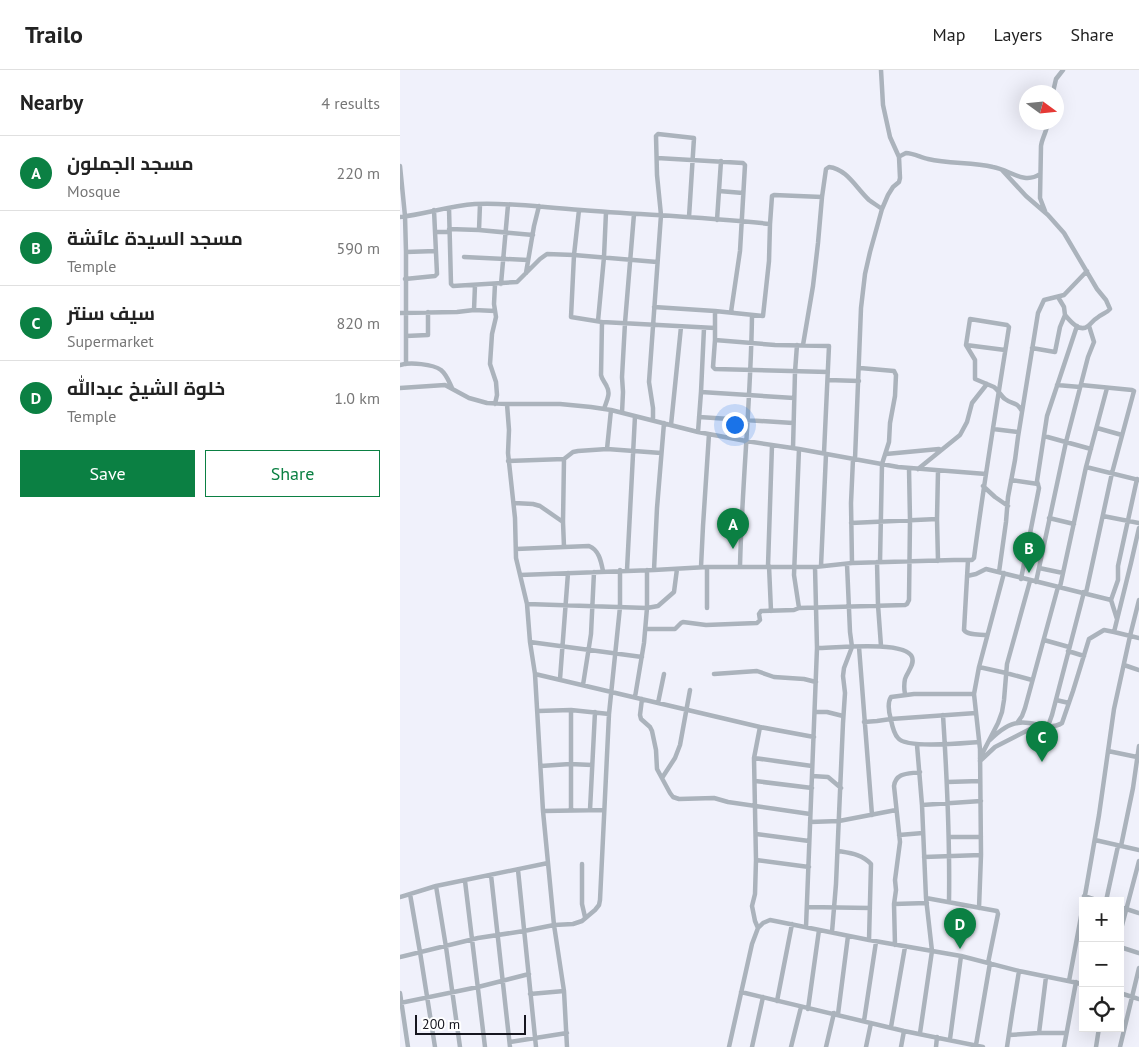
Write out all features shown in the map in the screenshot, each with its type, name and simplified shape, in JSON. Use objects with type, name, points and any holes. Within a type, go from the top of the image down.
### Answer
[{"type":"street","points":[[832,932],[841,788],[845,693],[844,668],[852,647],[849,606],[849,563],[860,368],[861,308],[865,274],[882,209],[893,187],[899,182],[900,174],[899,157],[890,137],[883,105],[881,70]]},
{"type":"street","points":[[1055,85],[1056,79],[1063,70]]},
{"type":"street","points":[[1048,130],[1042,141],[1040,174],[1040,198],[1048,215]]},
{"type":"street","points":[[653,420],[649,382],[661,215],[657,175],[656,136],[658,134],[694,138],[689,218]]},
{"type":"street","points":[[899,157],[908,153],[929,159],[995,167],[1022,178],[1030,178],[1040,174]]},
{"type":"street","points":[[657,158],[743,163],[745,167],[738,265],[731,312]]},
{"type":"street","points":[[717,220],[721,162]]},
{"type":"street","points":[[400,166],[402,217],[406,252],[403,313],[406,336],[406,364]]},
{"type":"street","points":[[803,345],[818,243],[826,169],[832,167],[845,174],[868,199],[882,209]]},
{"type":"street","points":[[1002,170],[1064,233],[1110,309],[1094,319],[1089,326],[1081,328],[1065,315]]},
{"type":"street","points":[[719,191],[743,193]]},
{"type":"street","points":[[654,307],[762,316],[769,261],[772,198],[774,195],[822,197]]},
{"type":"street","points":[[402,217],[415,216],[434,210],[480,204],[539,206],[770,224]]},
{"type":"street","points":[[479,230],[480,204]]},
{"type":"street","points":[[501,284],[508,205]]},
{"type":"street","points":[[526,274],[539,206]]},
{"type":"street","points":[[448,208],[451,286],[517,282],[545,255],[574,255],[657,262]]},
{"type":"street","points":[[404,275],[436,275],[434,210]]},
{"type":"street","points":[[579,210],[574,255],[571,317],[600,322],[715,328]]},
{"type":"street","points":[[604,409],[609,393],[601,375],[600,322],[606,212]]},
{"type":"street","points":[[622,413],[625,323],[634,214]]},
{"type":"street","points":[[435,232],[479,230],[533,235]]},
{"type":"street","points":[[406,252],[436,251]]},
{"type":"street","points":[[464,257],[528,260]]},
{"type":"street","points":[[979,908],[981,801],[979,742],[974,694],[1001,573],[1008,497],[1032,348],[1038,313],[1043,300],[1066,293],[1087,270]]},
{"type":"street","points":[[495,284],[496,317],[492,334],[490,364],[497,386],[495,404]]},
{"type":"street","points":[[474,310],[475,286]]},
{"type":"street","points":[[1032,348],[1055,352],[1060,327],[1065,315],[1064,307],[1058,297]]},
{"type":"street","points":[[403,313],[495,310]]},
{"type":"street","points":[[715,311],[713,368],[828,372]]},
{"type":"street","points":[[406,336],[428,335],[428,312]]},
{"type":"street","points":[[740,566],[742,494],[750,395],[752,315]]},
{"type":"street","points":[[520,575],[704,567],[818,567],[849,563],[972,560],[974,558],[983,486],[999,392],[1008,326],[969,320],[966,345],[975,360],[975,379],[994,387],[999,392],[1006,400],[1018,405],[1022,411]]},
{"type":"street","points":[[1021,579],[1039,488],[1037,481],[1047,416],[1077,326]]},
{"type":"street","points":[[1036,582],[1066,442],[1088,357],[1094,342],[1089,326]]},
{"type":"street","points":[[671,425],[681,327]]},
{"type":"street","points":[[698,432],[704,328]]},
{"type":"street","points":[[715,340],[829,346],[816,608],[816,682],[806,927]]},
{"type":"street","points":[[793,448],[797,345]]},
{"type":"street","points":[[966,345],[1005,350]]},
{"type":"street","points":[[400,365],[431,366],[440,369],[452,388]]},
{"type":"street","points":[[860,368],[896,372],[889,442],[882,464],[878,562],[878,605],[881,646]]},
{"type":"street","points":[[828,380],[859,381]]},
{"type":"street","points":[[886,454],[933,451],[948,445],[960,435],[966,425],[972,403],[987,384]]},
{"type":"street","points":[[400,388],[445,385],[465,396],[495,404],[560,404],[604,409],[698,432],[746,441],[910,468],[986,474]]},
{"type":"street","points":[[1048,726],[1085,593],[1112,473],[1134,391],[1058,385]]},
{"type":"street","points":[[1017,723],[1022,716],[1063,573],[1086,467],[1108,388]]},
{"type":"street","points":[[701,392],[794,398]]},
{"type":"street","points":[[507,404],[510,430],[508,461],[514,503],[516,558],[527,604],[535,674],[543,811],[554,925],[564,991],[567,1047]]},
{"type":"street","points":[[607,449],[611,410]]},
{"type":"street","points":[[627,570],[635,416]]},
{"type":"street","points":[[699,417],[793,423]]},
{"type":"street","points":[[654,570],[664,423]]},
{"type":"street","points":[[1097,428],[1122,435]]},
{"type":"street","points":[[993,429],[1018,432]]},
{"type":"street","points":[[707,608],[703,526],[709,434]]},
{"type":"street","points":[[1044,436],[1092,449]]},
{"type":"street","points":[[770,611],[768,566],[772,445]]},
{"type":"street","points":[[508,461],[564,459],[573,452],[607,449],[661,453]]},
{"type":"street","points":[[799,449],[794,566],[799,608]]},
{"type":"street","points":[[918,468],[940,449]]},
{"type":"street","points":[[564,459],[564,546]]},
{"type":"street","points":[[1086,467],[1138,480],[1118,566],[1118,580],[1111,600],[1118,619]]},
{"type":"street","points":[[646,629],[675,630],[683,622],[706,625],[757,623],[760,620],[760,612],[799,608],[905,605],[908,602],[910,468]]},
{"type":"street","points":[[938,471],[938,560]]},
{"type":"street","points":[[1011,480],[1038,484]]},
{"type":"street","points":[[983,486],[995,498],[1008,506]]},
{"type":"street","points":[[514,503],[540,506],[563,522]]},
{"type":"street","points":[[1103,516],[1139,523]]},
{"type":"street","points":[[1049,518],[1074,524]]},
{"type":"street","points":[[851,522],[937,519]]},
{"type":"street","points":[[1114,632],[1139,528]]},
{"type":"street","points":[[1123,543],[1135,546]]},
{"type":"street","points":[[516,549],[564,546],[592,547],[600,558],[603,571]]},
{"type":"street","points":[[968,560],[964,630],[968,634],[987,635]]},
{"type":"street","points":[[1131,563],[1139,565]]},
{"type":"street","points":[[527,604],[647,608],[658,606],[673,594],[677,568]]},
{"type":"street","points":[[1039,568],[1063,573]]},
{"type":"street","points":[[967,576],[986,569],[1111,600]]},
{"type":"street","points":[[400,957],[478,938],[499,936],[554,925],[573,924],[598,908],[600,900],[609,714],[620,607],[620,570]]},
{"type":"street","points":[[634,697],[646,629],[647,570]]},
{"type":"street","points":[[583,685],[591,634],[594,572]]},
{"type":"street","points":[[560,679],[568,573]]},
{"type":"street","points":[[980,760],[1002,712],[1009,657],[1030,581]]},
{"type":"street","points":[[1084,897],[1095,840],[1114,709],[1139,602]]},
{"type":"street","points":[[990,740],[1007,727],[1017,723],[1048,726],[1057,726],[1062,723],[1090,638],[1104,630],[1139,638]]},
{"type":"street","points":[[1044,640],[1084,656]]},
{"type":"street","points":[[530,642],[642,657]]},
{"type":"street","points":[[817,648],[881,646],[909,652],[913,660],[904,682],[905,694]]},
{"type":"street","points":[[859,647],[872,815]]},
{"type":"street","points":[[1124,665],[1139,670]]},
{"type":"street","points":[[979,667],[1032,680]]},
{"type":"street","points":[[714,674],[757,671],[774,678],[804,679],[816,682]]},
{"type":"street","points":[[535,674],[760,727],[814,737]]},
{"type":"street","points":[[658,703],[664,674]]},
{"type":"street","points":[[662,778],[678,752],[690,690]]},
{"type":"street","points":[[974,694],[905,694],[893,696],[889,701],[891,719],[899,740],[917,745],[979,742]]},
{"type":"street","points":[[642,699],[641,719],[652,731],[656,750],[656,766],[671,795],[677,798],[714,798],[726,802],[810,814]]},
{"type":"street","points":[[1056,700],[1069,703]]},
{"type":"street","points":[[538,711],[571,710],[609,714]]},
{"type":"street","points":[[571,710],[571,810]]},
{"type":"street","points":[[590,810],[595,712]]},
{"type":"street","points":[[815,712],[826,712],[843,716]]},
{"type":"street","points":[[864,722],[976,713]]},
{"type":"street","points":[[943,715],[948,782],[949,902]]},
{"type":"street","points":[[980,760],[995,747],[1038,725]]},
{"type":"street","points":[[758,928],[752,906],[755,894],[756,860],[754,758],[760,727]]},
{"type":"street","points":[[917,745],[922,804],[926,900],[932,951],[920,1033]]},
{"type":"street","points":[[1107,897],[1133,788],[1139,746]]},
{"type":"street","points":[[1108,751],[1137,757]]},
{"type":"street","points":[[754,758],[812,766]]},
{"type":"street","points":[[541,766],[592,765]]},
{"type":"street","points":[[895,945],[894,904],[896,890],[894,880],[899,850],[899,835],[894,798],[894,781],[900,776],[920,772]]},
{"type":"street","points":[[812,776],[828,777],[841,788]]},
{"type":"street","points":[[755,780],[812,788]]},
{"type":"street","points":[[948,782],[980,780]]},
{"type":"street","points":[[1133,788],[1139,790]]},
{"type":"street","points":[[922,804],[981,801]]},
{"type":"street","points":[[543,811],[604,810]]},
{"type":"street","points":[[810,822],[839,821],[896,810]]},
{"type":"street","points":[[899,835],[923,833]]},
{"type":"street","points":[[756,834],[809,842]]},
{"type":"street","points":[[949,838],[981,837]]},
{"type":"street","points":[[1095,840],[1139,850]]},
{"type":"street","points":[[838,851],[862,856],[871,864],[869,940]]},
{"type":"street","points":[[924,857],[981,855]]},
{"type":"street","points":[[756,860],[809,867]]},
{"type":"street","points":[[1124,917],[1137,876],[1139,861]]},
{"type":"street","points":[[400,897],[436,886],[548,863]]},
{"type":"street","points":[[582,864],[582,904],[585,917]]},
{"type":"street","points":[[518,870],[536,1047]]},
{"type":"street","points":[[492,875],[510,1044],[567,1033]]},
{"type":"street","points":[[465,881],[485,1047]]},
{"type":"street","points":[[436,886],[460,1047]]},
{"type":"street","points":[[410,894],[435,1047]]},
{"type":"street","points":[[894,904],[926,900],[949,902],[996,910],[998,912],[974,1046]]},
{"type":"street","points":[[807,907],[870,908]]},
{"type":"street","points":[[1126,909],[1139,913]]},
{"type":"street","points":[[729,1047],[752,944],[758,928],[770,920],[876,942],[962,956],[1019,971],[1079,983]]},
{"type":"street","points":[[777,1001],[792,924]]},
{"type":"street","points":[[808,1009],[819,930]]},
{"type":"street","points":[[826,1047],[836,1014],[848,936]]},
{"type":"street","points":[[864,1021],[876,942]]},
{"type":"street","points":[[1069,981],[1079,942]]},
{"type":"street","points":[[891,1027],[905,947]]},
{"type":"street","points":[[1124,948],[1139,953]]},
{"type":"street","points":[[950,1039],[962,956]]},
{"type":"street","points":[[1120,1047],[1139,968]]},
{"type":"street","points":[[1007,1047],[1019,971]]},
{"type":"street","points":[[401,1003],[529,974]]},
{"type":"street","points":[[1039,1033],[1046,977]]},
{"type":"street","points":[[1064,1047],[1076,982]]},
{"type":"street","points":[[530,994],[564,991]]},
{"type":"street","points":[[741,992],[904,1031],[983,1047]]},
{"type":"street","points":[[400,993],[408,1047]]},
{"type":"street","points":[[1124,994],[1139,999]]},
{"type":"street","points":[[752,1047],[763,997]]},
{"type":"street","points":[[791,1047],[801,1007]]},
{"type":"street","points":[[866,1047],[871,1023]]},
{"type":"street","points":[[901,1047],[904,1031]]},
{"type":"street","points":[[1096,1047],[1098,1032]]},
{"type":"street","points":[[1009,1035],[1066,1033]]},
{"type":"street","points":[[936,1047],[937,1037]]},
{"type":"place","name":"مسجد الجملون","points":[[733,549]]},
{"type":"place","name":"مسجد السيدة عائشة","points":[[1029,573]]},
{"type":"place","name":"سيف سنتر","points":[[1042,762]]},
{"type":"place","name":"خلوة الشيخ عبدالله","points":[[960,949]]}]
